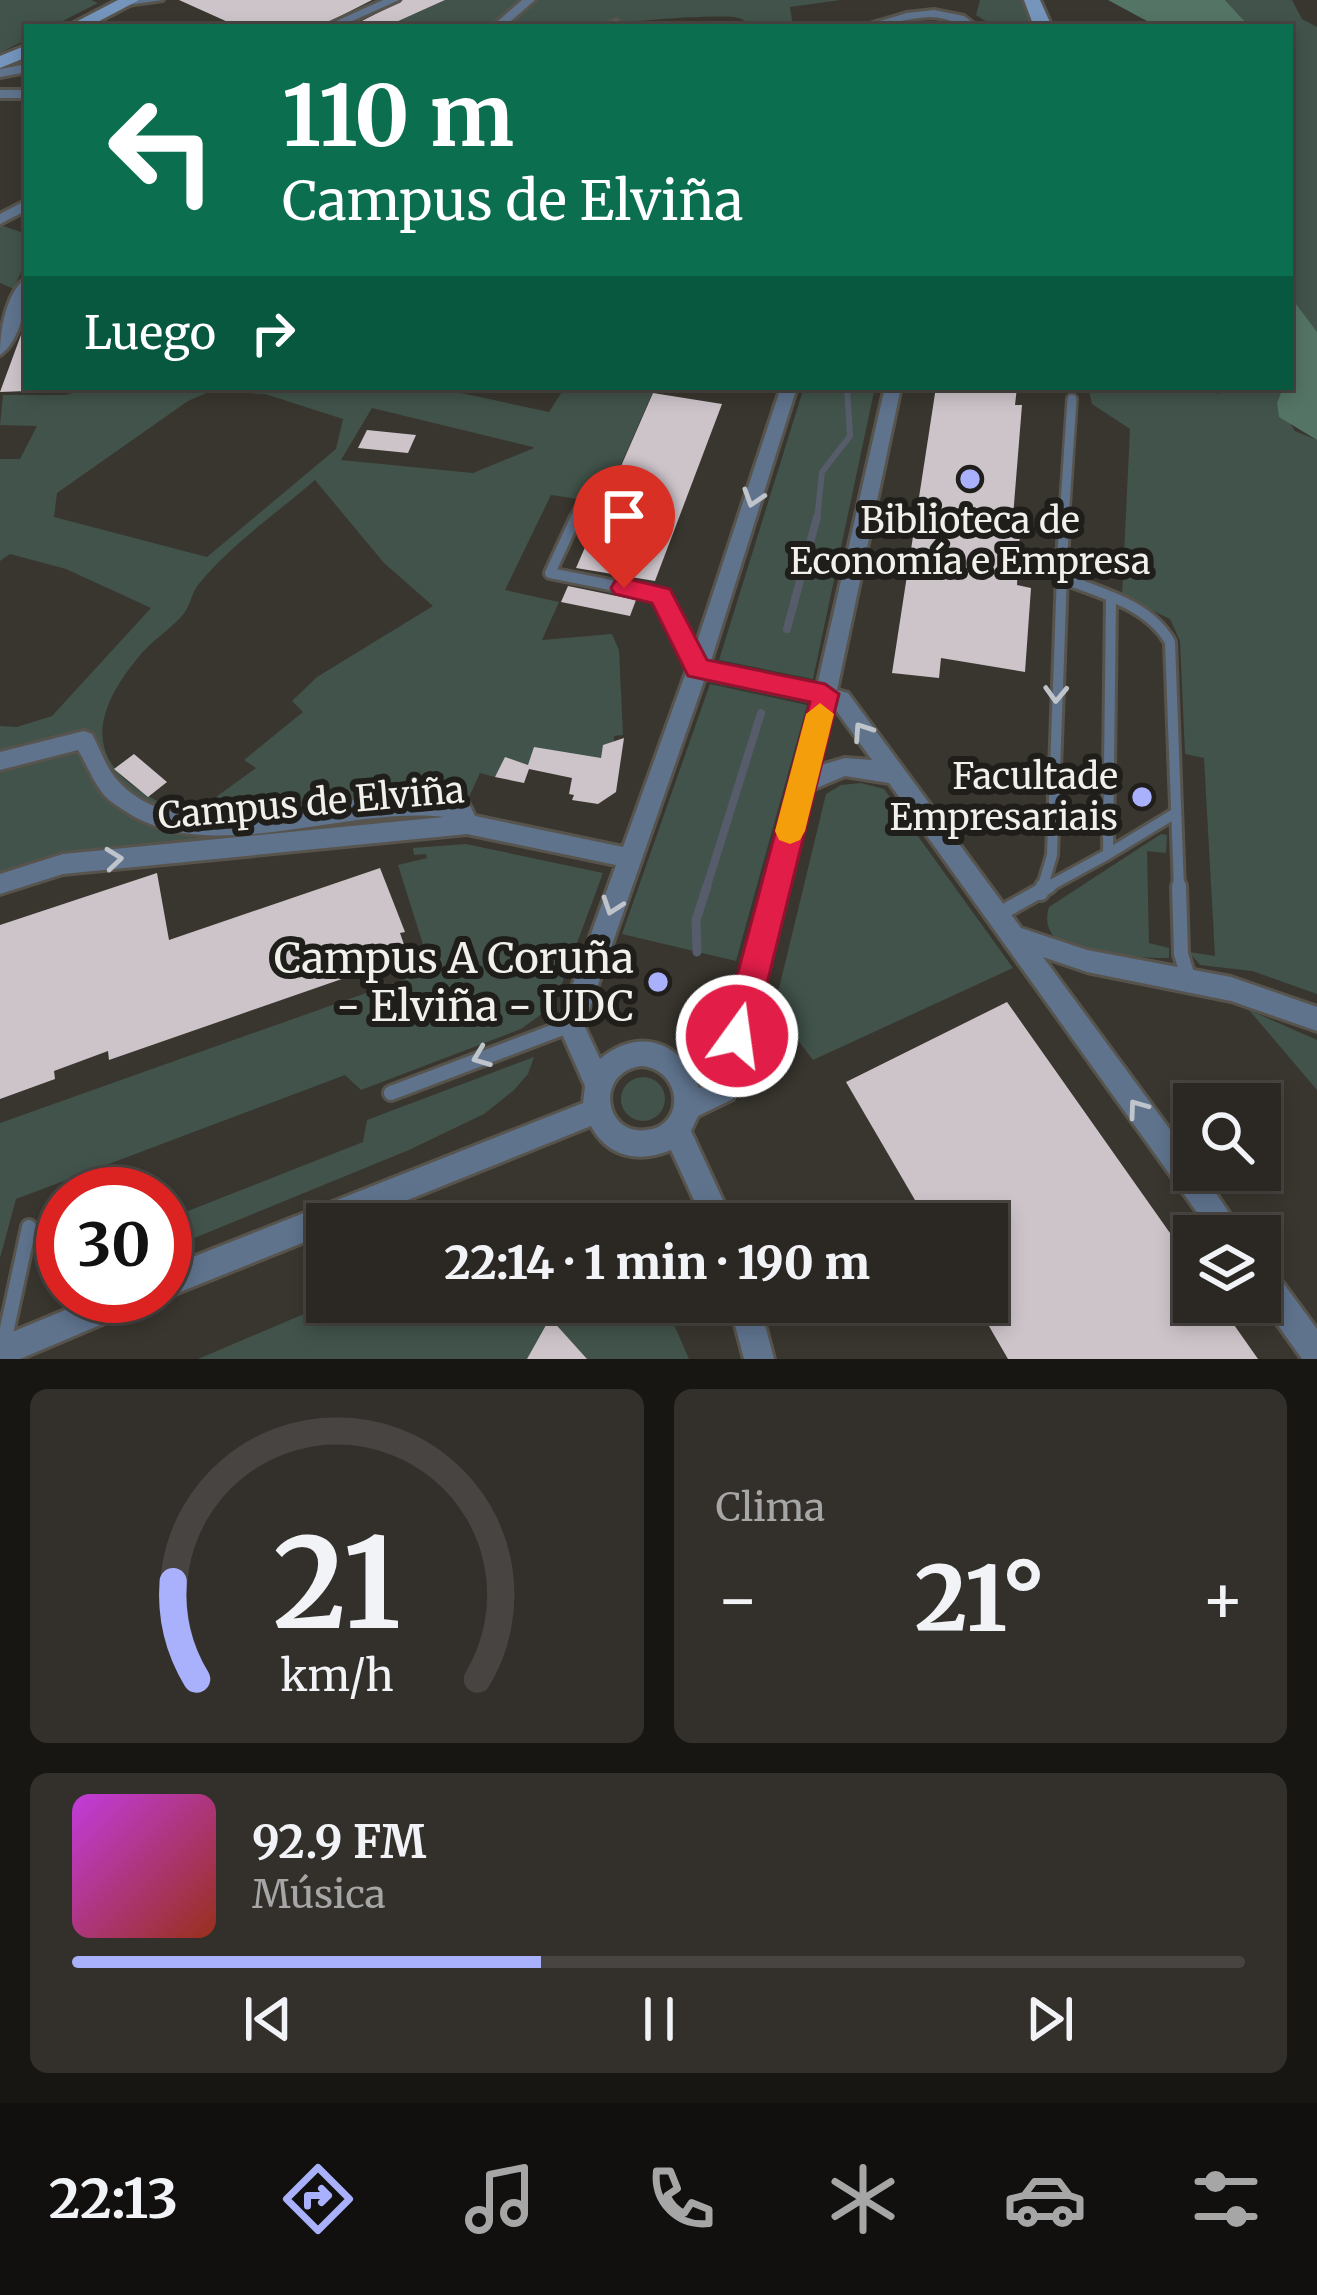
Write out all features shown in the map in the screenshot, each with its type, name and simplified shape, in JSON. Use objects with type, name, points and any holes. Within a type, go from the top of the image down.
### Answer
[{"type":"street","points":[[81,24],[129,1],[157,0]]},
{"type":"street","points":[[336,24],[393,0]]},
{"type":"street","points":[[501,24],[529,0]]},
{"type":"street","points":[[878,24],[923,13],[955,15],[968,24]]},
{"type":"street","points":[[0,350],[24,290]]},
{"type":"street","points":[[788,390],[698,669],[571,1025],[607,1130],[627,1143],[655,1143],[724,1090],[825,694],[892,390]]},
{"type":"street","points":[[698,669],[840,699],[1216,1215]]},
{"type":"street","points":[[0,761],[84,740],[92,763],[114,792],[173,824],[232,825],[416,804],[460,809],[467,824]]},
{"type":"street","points":[[802,785],[840,765],[892,775]]},
{"type":"street","name":"Campus de Elviña","points":[[0,884],[63,864],[467,824],[628,858]]},
{"type":"street","points":[[1004,926],[1087,961],[1231,989],[1317,1019]]},
{"type":"street","points":[[192,1271],[597,1097],[611,1064],[629,1055],[654,1054],[675,1066],[687,1086],[682,1118],[712,1203]]},
{"type":"street","points":[[1281,1304],[1317,1354]]},
{"type":"street","points":[[1,1351],[69,1323]]},
{"type":"street","points":[[750,1323],[759,1359]]},
{"type":"lane","points":[[1041,893],[1052,855],[1060,577],[1072,399]]},
{"type":"lane","points":[[599,513],[579,510],[550,573],[661,595],[698,669]]},
{"type":"lane","points":[[1060,577],[1166,627],[1181,954],[1189,980]]},
{"type":"lane","points":[[1108,854],[1111,599]]},
{"type":"lane","points":[[1004,926],[1041,893],[1174,814]]},
{"type":"lane","points":[[392,1093],[571,1025]]},
{"type":"lane","points":[[1,1351],[29,1227]]},
{"type":"green space","points":[[0,0],[98,3],[57,24],[24,24],[24,41],[0,53]]},
{"type":"green space","points":[[445,0],[841,0],[790,7],[793,24],[748,24],[738,18],[712,17],[620,24],[392,24]]},
{"type":"green space","points":[[980,0],[1022,0],[1032,24],[990,24],[976,15]]},
{"type":"green space","points":[[1108,0],[1225,0],[1247,24],[1152,24]]},
{"type":"green space","points":[[1225,0],[1292,0],[1302,19],[1317,27],[1317,355],[1293,306],[1293,24],[1247,24]]},
{"type":"green space","points":[[0,225],[24,233],[24,264],[14,289],[0,283]]},
{"type":"green space","points":[[1293,300],[1317,332],[1317,440],[1279,417],[1282,390],[1293,390]]},
{"type":"green space","points":[[84,390],[447,390],[549,412],[563,390],[654,390],[604,503],[551,495],[505,590],[559,602],[542,640],[612,634],[619,650],[623,735],[614,736],[603,747],[601,758],[528,765],[505,758],[495,777],[480,773],[468,799],[443,821],[0,875],[0,726],[17,727],[52,716],[151,608],[66,569],[10,554],[0,561],[0,459],[20,459],[37,426],[0,425],[3,395],[65,395]],"holes":[[[211,391],[265,394],[343,419],[336,449],[207,557],[54,517],[57,493],[188,401]],[[372,408],[533,447],[473,473],[341,460]],[[315,480],[384,563],[433,606],[317,677],[292,701],[303,712],[244,760],[256,768],[190,816],[159,802],[117,771],[102,732],[107,709],[141,654],[184,613],[211,570]]]},
{"type":"green space","points":[[803,390],[874,390],[813,679],[719,660]]},
{"type":"green space","points":[[1089,390],[1219,394],[1218,390],[1282,390],[1277,403],[1295,431],[1317,440],[1317,994],[1252,971],[1200,965],[1189,952],[1215,956],[1204,758],[1185,754],[1180,641],[1170,619],[1122,596],[1130,429],[1092,404]]},
{"type":"green space","points":[[710,684],[807,705],[736,961],[622,934]]},
{"type":"green space","points":[[861,783],[884,789],[1013,968],[813,1060],[774,1009],[826,794],[841,785]]},
{"type":"green space","points":[[1161,834],[1167,835],[1166,853],[1147,851],[1149,943],[1169,948],[1169,958],[1097,951],[1053,935],[1047,922],[1049,907]]},
{"type":"green space","points":[[466,844],[603,873],[554,1005],[521,1029],[361,1090],[345,1075],[101,1167],[36,1167],[36,1191],[16,1199],[0,1258],[0,1123],[431,970],[398,865],[427,858],[426,854],[414,855],[413,848]]},
{"type":"green space","points":[[1249,1010],[1317,1040],[1317,1090]]},
{"type":"green space","points":[[534,1057],[528,1074],[514,1090],[484,1114],[192,1239],[192,1209],[363,1142],[367,1120]]},
{"type":"green space","points":[[643,1077],[659,1083],[665,1099],[659,1115],[643,1121],[627,1115],[621,1099],[627,1083]]},
{"type":"green space","points":[[306,1313],[306,1323],[673,1323],[689,1359],[198,1359]]},
{"type":"building","points":[[179,0],[372,0],[325,24],[232,24]]},
{"type":"building","points":[[403,0],[445,0],[392,24],[356,24]]},
{"type":"building","points":[[24,327],[27,391],[0,392]]},
{"type":"building","points":[[936,390],[1017,390],[1015,405],[1022,405],[1012,529],[1020,530],[1017,585],[1031,588],[1025,672],[941,658],[939,678],[892,673]]},
{"type":"building","points":[[653,393],[722,404],[655,581],[576,568],[596,522],[608,518],[604,505]]},
{"type":"building","points":[[367,430],[416,435],[408,453],[358,448]]},
{"type":"building","points":[[568,586],[636,600],[630,616],[561,602]]},
{"type":"building","points":[[624,738],[616,792],[598,804],[572,800],[572,778],[529,769],[524,783],[495,777],[505,757],[528,765],[534,747],[601,758],[603,745]]},
{"type":"building","points":[[134,754],[167,782],[148,797],[114,769]]},
{"type":"building","points":[[380,868],[405,932],[400,933],[408,956],[109,1060],[108,1051],[54,1071],[55,1079],[0,1099],[0,925],[157,873],[169,940]]},
{"type":"building","points":[[1007,1002],[1173,1237],[1173,1323],[1233,1323],[1258,1359],[1008,1359],[987,1323],[1008,1323],[1008,1203],[917,1203],[846,1082]]},
{"type":"building","points":[[547,1323],[555,1323],[587,1359],[527,1359]]},
{"type":"waterway","points":[[817,520],[822,472],[850,436],[847,390]]},
{"type":"waterway","points":[[787,629],[817,517]]},
{"type":"waterway","points":[[706,889],[761,713]]},
{"type":"waterway","points":[[697,952],[696,920],[707,886]]},
{"type":"slow traffic","points":[[790,831],[820,714]]},
{"type":"place","name":"Biblioteca de Economía e Empresa","points":[[970,479]]},
{"type":"place","name":"Facultade Empresariais","points":[[1142,797]]},
{"type":"place","name":"Campus A Coruña - Elviña - UDC","points":[[658,982]]},
{"type":"route","points":[[624,588],[661,595],[698,669],[825,694],[737,1036]]}]
